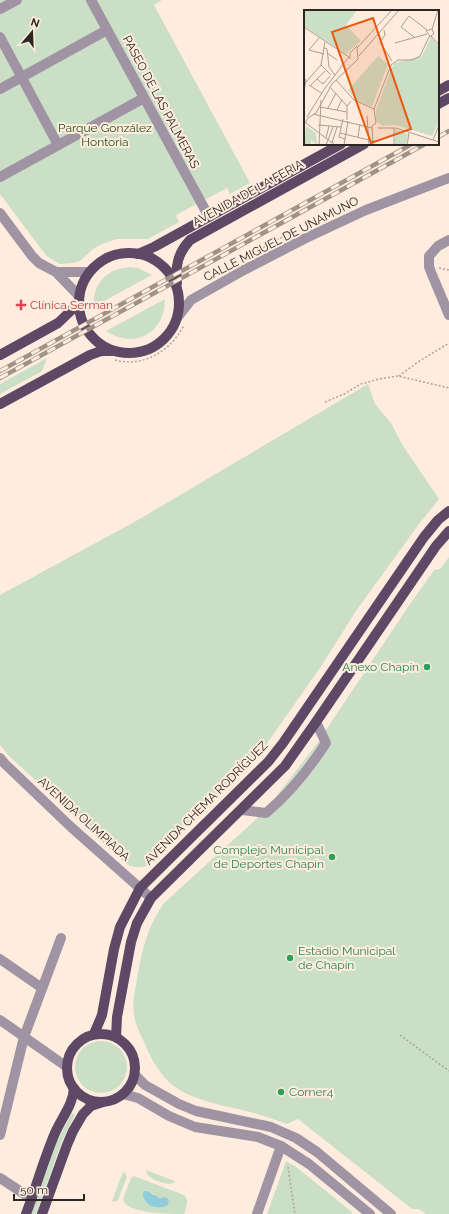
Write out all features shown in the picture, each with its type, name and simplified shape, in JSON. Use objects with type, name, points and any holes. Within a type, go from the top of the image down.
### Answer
[{"type":"main road","points":[[439,90],[449,85]]},
{"type":"main road","points":[[439,103],[449,98]]},
{"type":"main road","name":"AVENIDA DE LA FERIA","points":[[138,254],[154,247],[339,145]]},
{"type":"main road","name":"AVENIDA DE LA FERIA","points":[[177,287],[175,272],[178,259],[182,248],[190,240],[362,145]]},
{"type":"main road","points":[[0,404],[90,355],[101,351],[130,353],[140,352],[157,344],[167,336],[177,318],[179,302],[177,287],[171,275],[162,265],[151,258],[138,254],[124,253],[111,256],[99,262],[89,272],[83,284],[79,299],[79,308],[83,323],[92,336],[104,346],[119,352]]},
{"type":"main road","points":[[0,356],[58,323],[79,299]]},
{"type":"main road","name":"AVENIDA CHEMA RODRÍGUEZ","points":[[94,1034],[102,1015],[114,949],[120,927],[127,910],[140,888],[268,762],[283,743],[424,537],[438,520],[449,511]]},
{"type":"main road","points":[[116,1037],[131,942],[137,923],[152,898],[285,766],[436,546],[449,531]]},
{"type":"main road","points":[[42,1214],[71,1134],[83,1114],[91,1106],[114,1099],[123,1094],[131,1085],[135,1075],[135,1064],[132,1053],[126,1044],[116,1037],[105,1034],[94,1034],[75,1046],[69,1056],[67,1067],[69,1078],[74,1088],[82,1095],[92,1100],[103,1102]]},
{"type":"main road","points":[[26,1214],[56,1132],[73,1097],[74,1088]]},
{"type":"street","points":[[0,9],[17,0]]},
{"type":"street","name":"PASEO DE LAS PALMERAS","points":[[91,0],[209,217]]},
{"type":"street","points":[[0,89],[107,30]]},
{"type":"street","points":[[0,37],[58,145]]},
{"type":"street","points":[[0,177],[144,98]]},
{"type":"street","name":"CALLE MIGUEL DE UNAMUNO","points":[[177,318],[191,300],[300,242],[366,210],[449,178]]},
{"type":"street","points":[[0,214],[32,256],[39,263],[56,272],[79,299]]},
{"type":"street","points":[[449,240],[438,246],[429,256],[429,267],[449,315]]},
{"type":"street","points":[[56,272],[89,272]]},
{"type":"street","points":[[242,810],[266,813],[282,800],[302,778],[326,743],[316,722]]},
{"type":"street","name":"AVENIDA OLIMPIADA","points":[[0,758],[71,827],[152,898]]},
{"type":"street","points":[[0,1132],[24,1036],[61,938]]},
{"type":"street","points":[[0,959],[42,988]]},
{"type":"street","points":[[0,1020],[67,1067]]},
{"type":"street","points":[[135,1075],[145,1085],[179,1104],[196,1111],[271,1127],[296,1138],[317,1152],[392,1214]]},
{"type":"street","points":[[0,1089],[10,1095]]},
{"type":"street","points":[[123,1094],[138,1098],[169,1116],[195,1127],[258,1137],[281,1146],[309,1164],[370,1214]]},
{"type":"street","points":[[257,1214],[281,1146],[296,1138]]},
{"type":"street","points":[[0,1178],[32,1199]]},
{"type":"path","points":[[398,376],[449,343]]},
{"type":"path","points":[[325,402],[344,394],[361,384],[398,376],[449,388]]},
{"type":"path","points":[[400,1035],[449,1071]]},
{"type":"path","points":[[291,1162],[288,1167],[295,1214]]},
{"type":"green space","name":"Parque González Hontoria","points":[[0,0],[162,0],[154,5],[250,183],[230,194],[227,188],[176,215],[179,222],[148,239],[117,239],[93,249],[80,261],[74,263],[60,264],[48,257],[0,194]]},
{"type":"green space","points":[[130,267],[138,268],[152,275],[93,307],[95,291],[102,279],[114,271]]},
{"type":"green space","points":[[165,299],[164,311],[160,321],[154,329],[146,335],[127,339],[106,331]]},
{"type":"green space","points":[[47,358],[42,371],[0,394],[0,384]]},
{"type":"green space","points":[[368,384],[375,404],[391,423],[403,446],[439,499],[356,611],[322,665],[266,745],[150,864],[140,867],[128,865],[8,755],[0,745],[0,595],[136,521]]},
{"type":"green space","name":"Complejo Municipal de Deportes Chapín","points":[[449,557],[449,1214],[426,1214],[419,1209],[412,1209],[298,1119],[287,1124],[256,1114],[202,1100],[173,1086],[160,1072],[150,1056],[136,1024],[133,1006],[139,968],[146,939],[153,921],[164,903],[265,811],[316,745],[434,570],[440,569]]},
{"type":"green space","points":[[96,1041],[106,1041],[115,1045],[123,1053],[127,1062],[127,1072],[123,1081],[115,1089],[106,1093],[96,1093],[87,1089],[79,1081],[75,1072],[75,1062],[79,1053],[87,1045]]},
{"type":"green space","points":[[72,1113],[75,1115],[62,1141],[36,1214],[31,1214],[57,1141]]},
{"type":"green space","points":[[286,1161],[295,1166],[352,1212],[352,1214],[267,1214]]},
{"type":"green space","points":[[146,1170],[175,1181],[174,1183],[170,1184],[162,1183],[149,1176]]},
{"type":"green space","points":[[123,1172],[127,1177],[118,1200],[115,1202],[112,1201]]},
{"type":"green space","points":[[134,1176],[184,1195],[187,1202],[184,1214],[149,1212],[132,1208],[126,1204],[123,1199],[131,1178]],"holes":[[[147,1190],[157,1198],[166,1197],[169,1200],[168,1205],[155,1206],[144,1200]]]},
{"type":"water","points":[[148,1191],[158,1198],[166,1197],[169,1200],[168,1205],[164,1207],[151,1206],[143,1197],[143,1193]]},
{"type":"railway","points":[[439,136],[449,131]]},
{"type":"railway","points":[[0,371],[410,145]]},
{"type":"railway","points":[[0,378],[423,145]]},
{"type":"place","name":"Clínica Serman","points":[[21,305]]},
{"type":"place","name":"Anexo Chapín","points":[[427,667]]},
{"type":"place","name":"Complejo Municipal de Deportes Chapín","points":[[332,857]]},
{"type":"place","name":"Estadio Municipal de Chapín","points":[[290,958]]},
{"type":"place","name":"Corner4","points":[[281,1092]]}]
